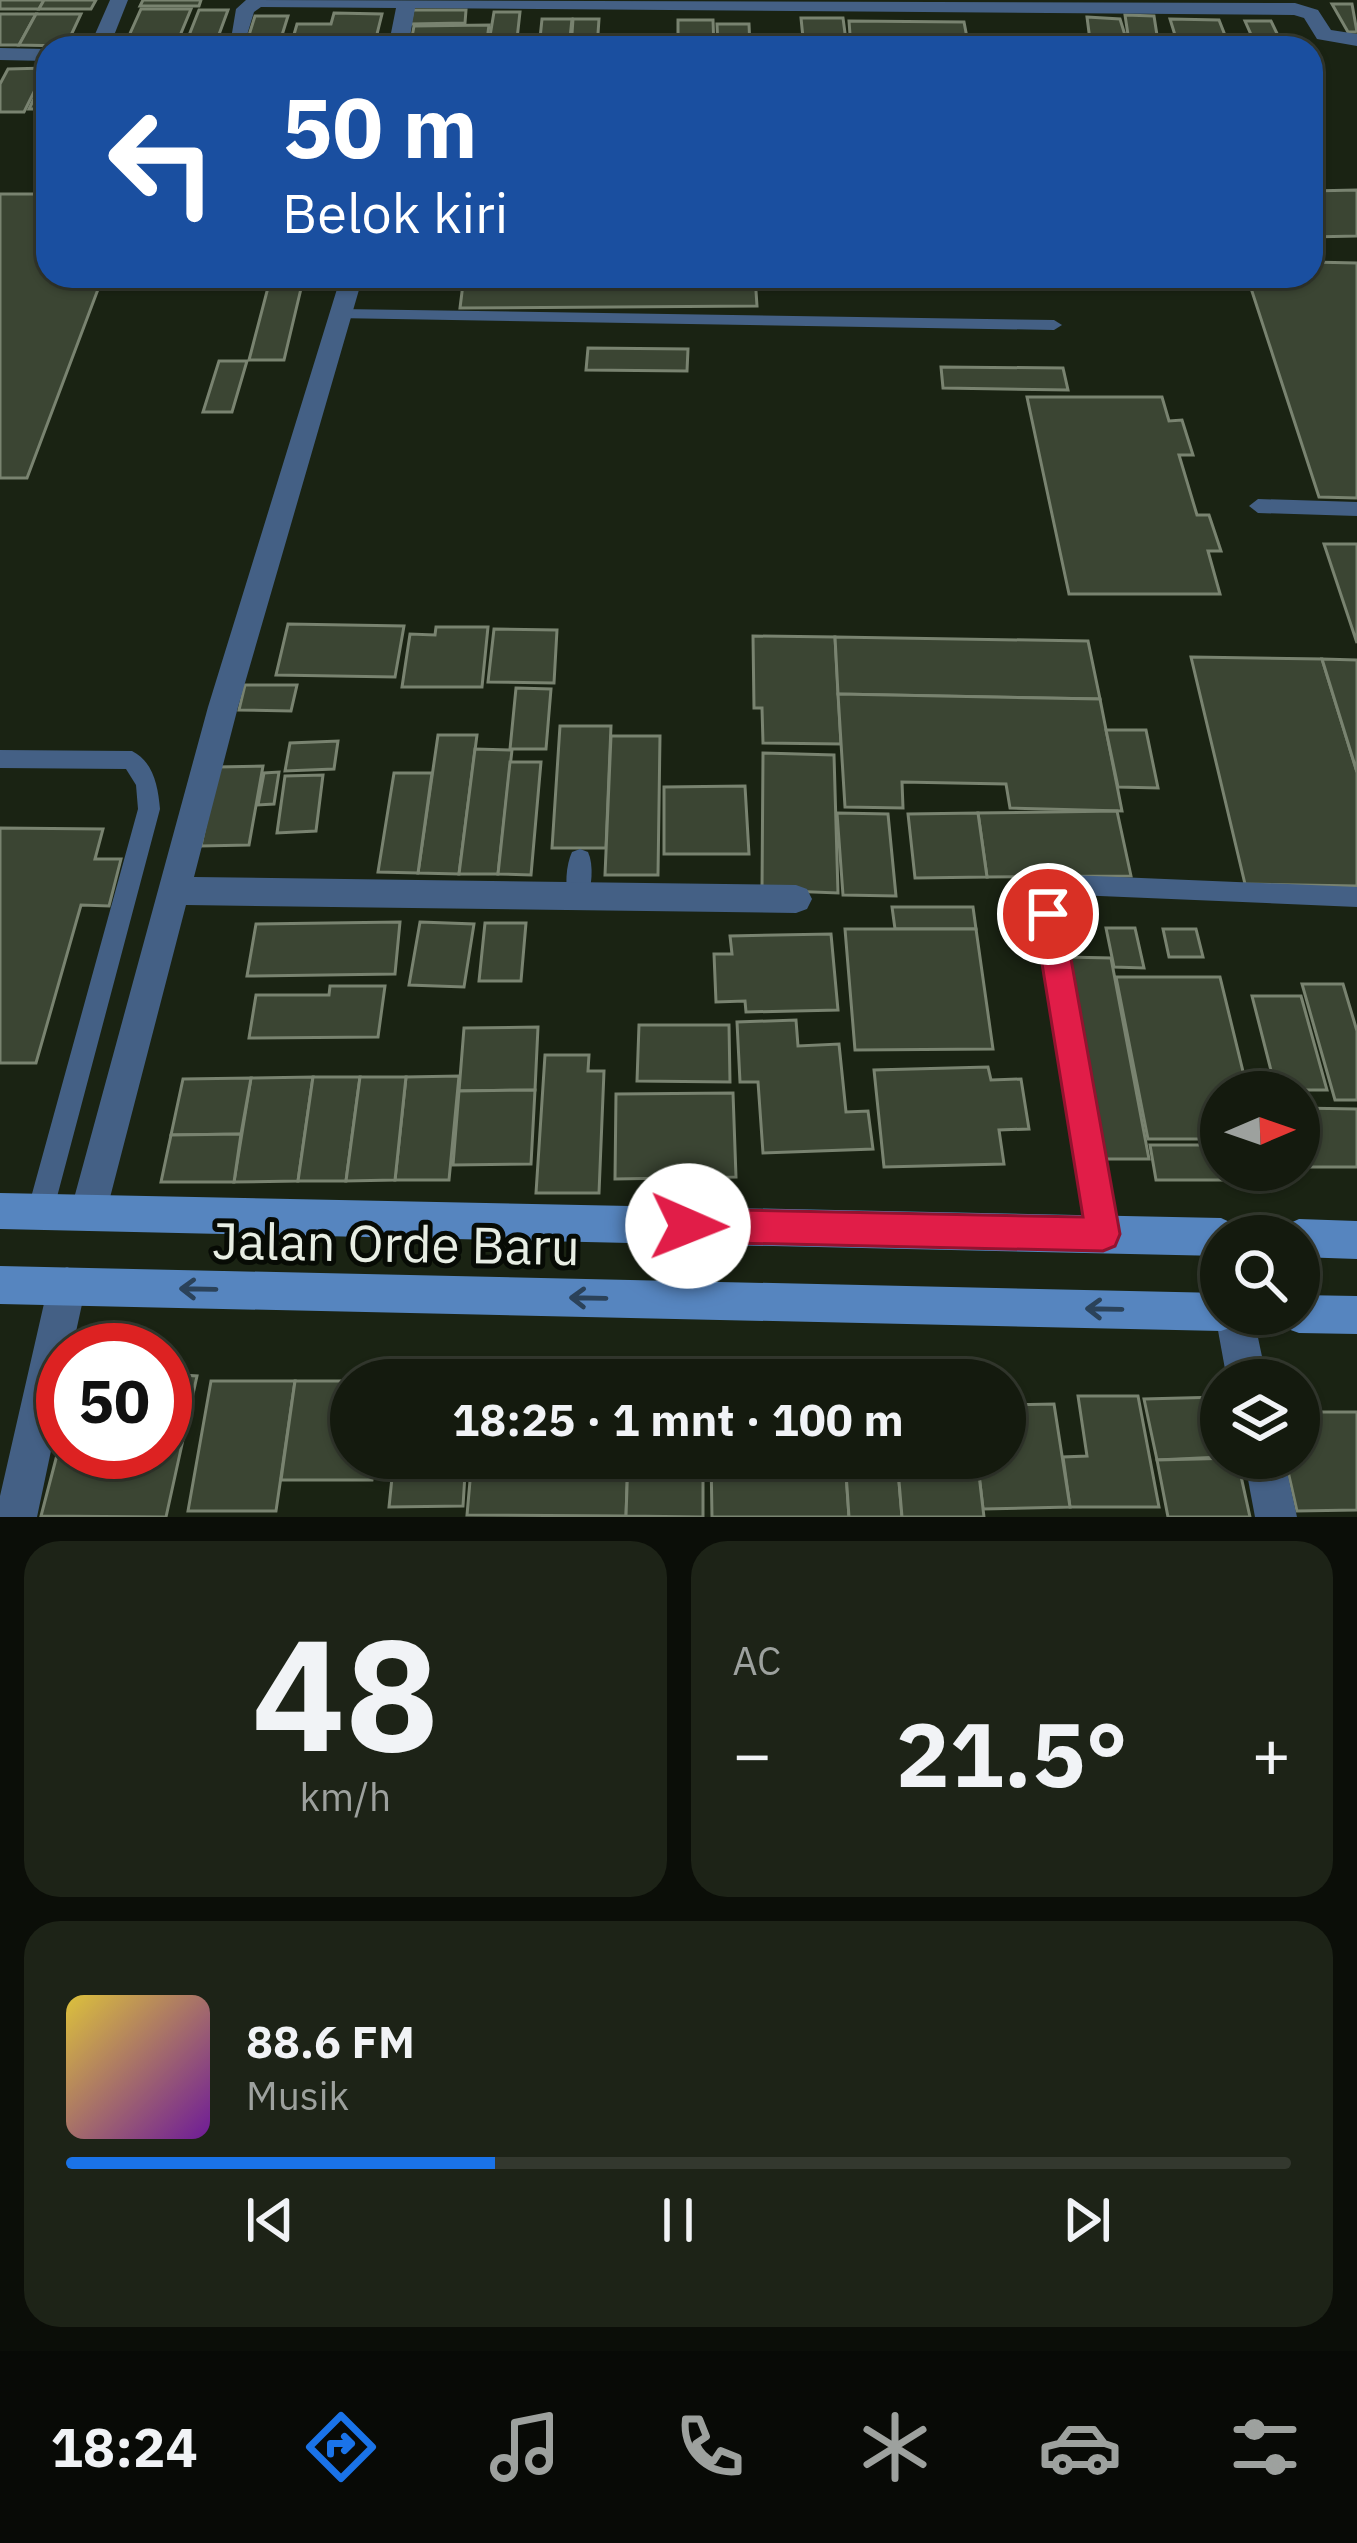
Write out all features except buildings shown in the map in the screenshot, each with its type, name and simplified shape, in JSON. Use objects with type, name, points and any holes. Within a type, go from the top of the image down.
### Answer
[{"type":"main road","name":"Jalan Orde Baru","points":[[0,1211],[1103,1234],[1200,1242]]},
{"type":"main road","points":[[1320,1239],[1357,1240]]},
{"type":"main road","name":"Jalan Orde Baru","points":[[0,1285],[1200,1312]]},
{"type":"main road","points":[[1320,1314],[1357,1315]]},
{"type":"street","points":[[104,36],[119,0]]},
{"type":"street","points":[[238,36],[245,9],[257,1],[407,1],[1295,10],[1311,14],[1324,35],[1357,40]]},
{"type":"street","points":[[400,36],[407,1]]},
{"type":"street","points":[[0,55],[36,55]]},
{"type":"street","points":[[88,1213],[223,707],[349,288]]},
{"type":"street","points":[[177,891],[796,898]]},
{"type":"street","points":[[16,1517],[67,1286]]},
{"type":"street","points":[[1268,1479],[1276,1517]]},
{"type":"lane","points":[[341,314],[1054,325]]},
{"type":"lane","points":[[1258,506],[1357,509]]},
{"type":"lane","points":[[0,759],[132,760],[147,783],[149,809],[40,1212]]},
{"type":"lane","points":[[578,894],[580,859]]},
{"type":"lane","points":[[1103,1234],[1048,914],[1070,885],[1357,896]]},
{"type":"route","points":[[688,1226],[1103,1234],[1048,914]]}]
